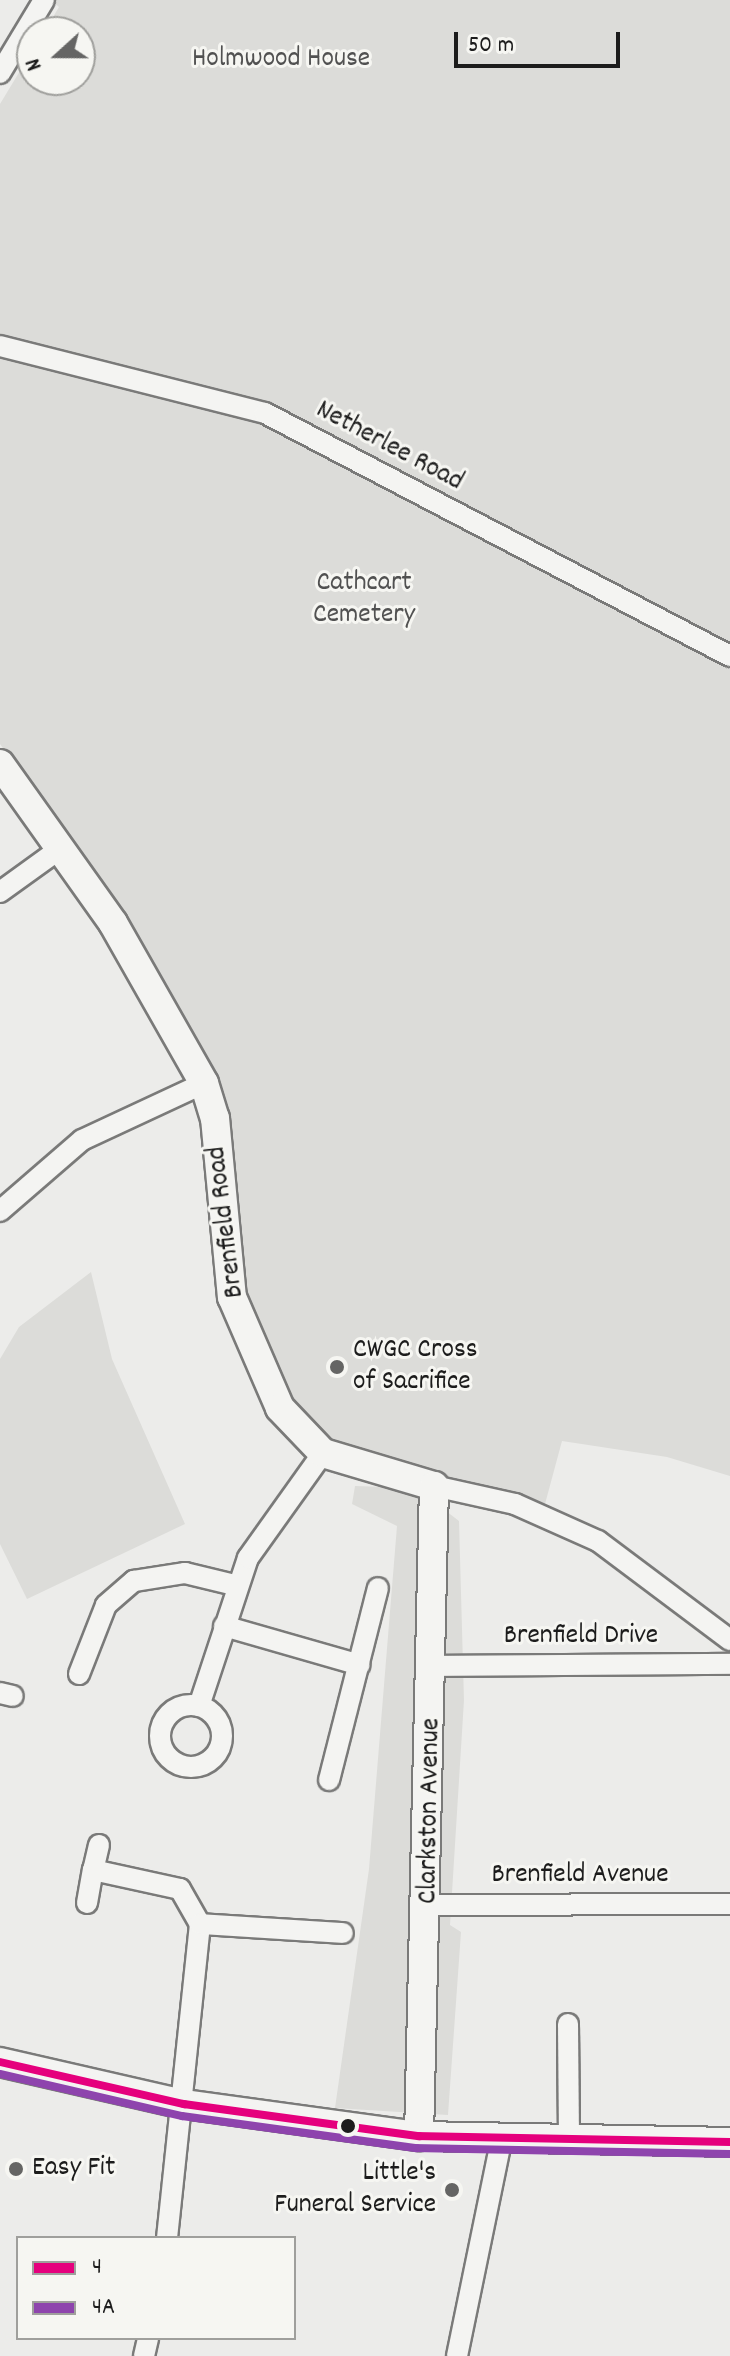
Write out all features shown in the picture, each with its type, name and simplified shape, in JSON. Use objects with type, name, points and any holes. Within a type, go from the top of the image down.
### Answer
[{"type":"street","points":[[0,73],[44,0]]},
{"type":"street","name":"Netherlee Road","points":[[0,346],[265,413],[730,656]]},
{"type":"street","name":"Brenfield Road","points":[[0,764],[113,923],[204,1083],[215,1118],[232,1297],[280,1408],[323,1453],[434,1486],[515,1504],[598,1541],[730,1640]]},
{"type":"street","points":[[0,892],[61,848]]},
{"type":"street","points":[[0,1211],[82,1140],[204,1083]]},
{"type":"street","points":[[199,1706],[235,1585],[323,1453]]},
{"type":"street","name":"Clarkston Avenue","points":[[419,2136],[430,1905],[434,1486]]},
{"type":"street","points":[[79,1674],[106,1605],[134,1581],[185,1573],[235,1585]]},
{"type":"street","points":[[329,1780],[378,1588]]},
{"type":"street","points":[[224,1626],[360,1665]]},
{"type":"street","name":"Brenfield Drive","points":[[433,1666],[730,1664]]},
{"type":"street","points":[[87,1903],[99,1845]]},
{"type":"street","points":[[93,1870],[180,1889],[200,1924],[184,2104],[167,2236]]},
{"type":"street","name":"Brenfield Avenue","points":[[430,1905],[730,1904]]},
{"type":"street","points":[[200,1924],[343,1933]]},
{"type":"street","points":[[568,2024],[569,2142]]},
{"type":"street","points":[[0,2062],[184,2104],[419,2136],[501,2141],[730,2142]]},
{"type":"street","points":[[457,2356],[501,2141]]},
{"type":"green space","name":"Cathcart Cemetery","points":[[51,0],[730,0],[730,1476],[667,1457],[562,1441],[545,1504],[368,1457],[311,1427],[283,1388],[242,1278],[232,1141],[213,1083],[132,928],[0,744],[0,104],[16,78],[16,96],[96,96],[96,16],[54,16],[59,7]]},
{"type":"green space","points":[[91,1272],[112,1359],[185,1524],[27,1599],[0,1544],[0,1359],[19,1327]]},
{"type":"green space","points":[[355,1486],[416,1488],[459,1521],[464,1700],[450,1925],[461,1932],[448,2115],[335,2108],[369,1869],[397,1526],[352,1504]]},
{"type":"transit line","name":"4","points":[[0,2062],[184,2104],[419,2136],[730,2142]]},
{"type":"transit line","name":"4A","points":[[0,2074],[182,2116],[417,2148],[730,2154]]},
{"type":"place","name":"CWGC Cross of Sacrifice","points":[[337,1367]]},
{"type":"place","name":"Easy Fit","points":[[16,2169]]},
{"type":"place","name":"Little's Funeral Service","points":[[452,2190]]},
{"type":"park label","name":"Holmwood House","points":[[281,60]]}]
